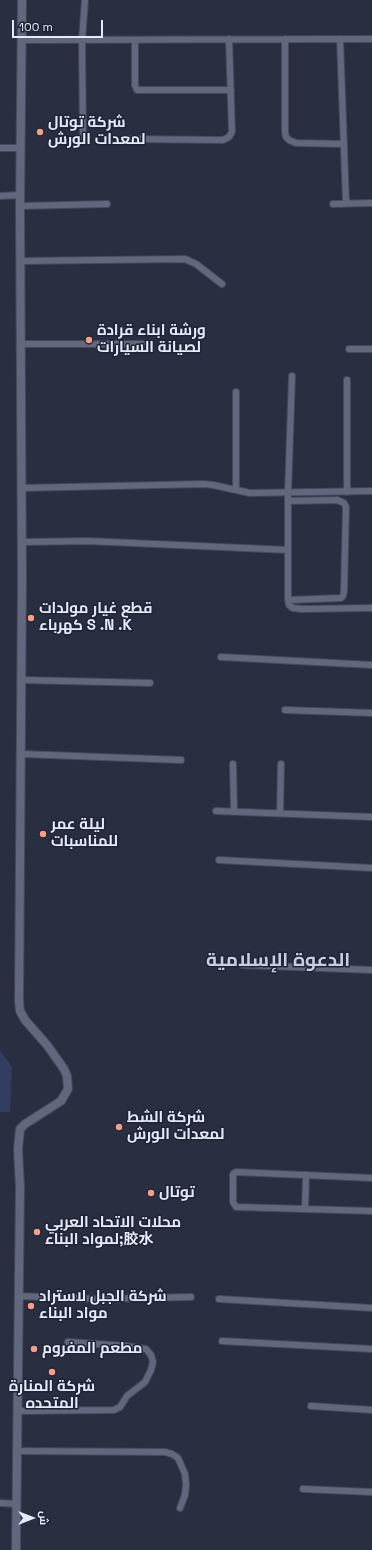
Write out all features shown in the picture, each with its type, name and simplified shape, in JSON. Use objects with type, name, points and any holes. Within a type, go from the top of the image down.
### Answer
[{"type":"street","points":[[16,1550],[20,1187],[18,1150],[20,1128],[61,1101],[68,1089],[67,1076],[64,1069],[47,1045],[25,1020],[20,1011],[18,989],[22,754],[20,148],[22,0]]},
{"type":"street","points":[[83,138],[82,40],[85,0]]},
{"type":"street","points":[[128,139],[227,139],[232,132],[229,39]]},
{"type":"street","points":[[286,39],[286,137],[296,143],[344,144]]},
{"type":"street","points":[[340,39],[346,204]]},
{"type":"street","points":[[22,40],[372,39]]},
{"type":"street","points":[[135,40],[135,85],[137,90],[231,90]]},
{"type":"street","points":[[0,148],[20,148]]},
{"type":"street","points":[[0,196],[20,196]]},
{"type":"street","points":[[333,204],[372,203]]},
{"type":"street","points":[[20,206],[107,204]]},
{"type":"street","points":[[20,262],[185,259],[196,264],[222,284]]},
{"type":"street","points":[[20,344],[142,344]]},
{"type":"street","points":[[349,349],[372,349]]},
{"type":"street","points":[[292,376],[288,493],[288,605],[302,610],[372,608]]},
{"type":"street","points":[[347,380],[347,492]]},
{"type":"street","points":[[236,392],[236,490]]},
{"type":"street","points":[[22,488],[204,484],[250,493],[372,492]]},
{"type":"street","points":[[288,501],[337,500],[344,503],[346,507],[343,596],[335,599],[288,600]]},
{"type":"street","points":[[22,542],[95,541],[288,550]]},
{"type":"street","points":[[221,657],[372,664]]},
{"type":"street","points":[[22,680],[150,683]]},
{"type":"street","points":[[285,710],[372,713]]},
{"type":"street","points":[[22,754],[180,760]]},
{"type":"street","points":[[233,764],[234,811]]},
{"type":"street","points":[[280,813],[281,764]]},
{"type":"street","points":[[216,811],[372,817]]},
{"type":"street","points":[[219,860],[372,868]]},
{"type":"street","points":[[243,965],[372,970]]},
{"type":"street","points":[[372,1178],[236,1172],[233,1174],[233,1202],[236,1207],[372,1211]]},
{"type":"street","points":[[304,1209],[306,1175]]},
{"type":"street","points":[[18,1296],[98,1299],[190,1297]]},
{"type":"street","points":[[219,1299],[372,1308]]},
{"type":"street","points":[[222,1341],[372,1349]]},
{"type":"street","points":[[17,1411],[114,1410],[120,1407],[127,1396],[144,1382],[151,1370],[153,1362],[151,1355],[146,1349],[126,1346],[68,1342]]},
{"type":"street","points":[[311,1406],[372,1410]]},
{"type":"street","points":[[16,1451],[165,1452],[172,1454],[178,1458],[185,1474],[185,1495],[180,1508]]},
{"type":"street","points":[[303,1488],[372,1492]]},
{"type":"street","points":[[0,1503],[16,1504]]},
{"type":"shaded area","points":[[0,1050],[12,1067],[10,1112],[0,1112]]},
{"type":"place","name":"شركة توتال لمعدات الورش","points":[[40,132]]},
{"type":"place","name":"ورشة ابناء قرادة لصيانة السيارات","points":[[89,340]]},
{"type":"place","name":"قطع غيار مولدات كهرباء S .N .K","points":[[31,618]]},
{"type":"place","name":"ليلة عمر للمناسبات","points":[[43,834]]},
{"type":"place","name":"شركة الشط لمعدات الورش","points":[[119,1127]]},
{"type":"place","name":"توتال","points":[[151,1193]]},
{"type":"place","name":"محلات الاتحاد العربي لمواد البناء;胶水","points":[[37,1232]]},
{"type":"place","name":"شركة الجبل لاستراد مواد البناء","points":[[31,1306]]},
{"type":"place","name":"مطعم المفروم","points":[[34,1349]]},
{"type":"place","name":"شركة المنارة المتحده","points":[[52,1372]]},
{"type":"district","name":"الدعوة الإسلامية","points":[[278,961]]}]
